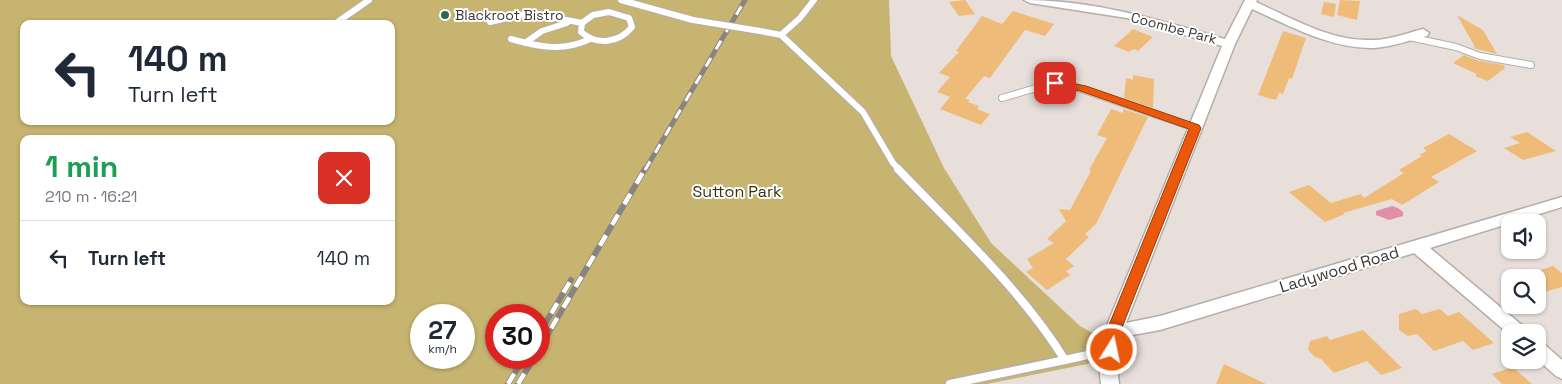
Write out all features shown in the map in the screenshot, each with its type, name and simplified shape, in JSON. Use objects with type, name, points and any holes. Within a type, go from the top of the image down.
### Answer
[{"type":"street","name":"Coombe Park","points":[[1030,0],[1128,15],[1229,44]]},
{"type":"street","points":[[1110,384],[1107,378],[1114,330],[1229,44],[1250,2],[1320,33],[1352,43],[1375,44],[1423,34]]},
{"type":"street","name":"Ladywood Road","points":[[1114,330],[1126,330],[1160,323],[1562,202]]},
{"type":"street","points":[[1417,246],[1509,324]]},
{"type":"street","points":[[1546,356],[1562,370]]},
{"type":"lane","points":[[341,20],[363,6],[368,0]]},
{"type":"lane","points":[[621,0],[693,20],[781,35],[863,112],[893,163],[1023,300],[1065,360]]},
{"type":"lane","points":[[781,35],[800,18],[814,0]]},
{"type":"lane","points":[[624,15],[637,4]]},
{"type":"lane","points":[[490,22],[530,13],[544,14],[569,22],[582,23],[593,15],[617,13],[624,15],[632,22],[632,27],[624,36],[607,41],[590,39],[581,32],[582,23]]},
{"type":"lane","points":[[525,43],[542,31],[569,22]]},
{"type":"lane","points":[[1409,36],[1428,42],[1456,46],[1476,55],[1531,65]]},
{"type":"lane","points":[[511,39],[546,49],[563,50],[583,44],[590,39]]},
{"type":"lane","points":[[1002,98],[1047,84],[1069,85],[1195,128]]},
{"type":"lane","points":[[950,384],[1112,350]]},
{"type":"green space","name":"Sutton Park","points":[[0,0],[889,0],[891,56],[944,168],[991,243],[1080,326],[1104,339],[1097,362],[987,384],[0,384]]},
{"type":"shaded area","points":[[1392,206],[1403,212],[1403,216],[1389,220],[1376,215],[1376,211]]},
{"type":"building","points":[[965,0],[975,14],[959,16],[949,2]]},
{"type":"building","points":[[1340,0],[1360,1],[1357,20],[1337,15]]},
{"type":"building","points":[[1324,2],[1336,4],[1334,17],[1321,14]]},
{"type":"building","points":[[1013,11],[1054,24],[1045,36],[1025,30],[990,78],[984,76],[965,99],[979,106],[977,109],[990,114],[981,125],[940,109],[950,97],[937,92],[950,77],[939,73],[959,52],[956,51],[982,16],[1002,24]]},
{"type":"building","points":[[1457,15],[1483,30],[1497,54],[1473,48],[1475,47]]},
{"type":"building","points":[[1133,29],[1153,37],[1138,51],[1134,49],[1129,52],[1114,46]]},
{"type":"building","points":[[1283,31],[1306,38],[1292,79],[1289,78],[1283,94],[1279,93],[1276,100],[1258,95]]},
{"type":"building","points":[[1464,55],[1479,61],[1504,65],[1505,68],[1488,81],[1453,63]]},
{"type":"building","points":[[1133,75],[1154,79],[1153,108],[1124,98],[1126,78],[1133,80]]},
{"type":"building","points":[[1111,109],[1123,113],[1123,109],[1148,117],[1096,224],[1085,234],[1089,237],[1066,259],[1074,266],[1066,271],[1070,275],[1047,290],[1026,272],[1033,268],[1027,259],[1054,243],[1047,239],[1066,221],[1059,209],[1070,210],[1091,171],[1089,170],[1107,138],[1097,135]]},
{"type":"building","points":[[1527,132],[1556,151],[1523,160],[1504,148],[1520,143],[1510,137]]},
{"type":"building","points":[[1449,134],[1477,151],[1431,177],[1439,182],[1402,205],[1392,199],[1343,213],[1345,214],[1325,222],[1289,192],[1309,185],[1331,203],[1361,194],[1364,198],[1404,173],[1399,170],[1422,156],[1419,155],[1427,151],[1423,148]]},
{"type":"building","points":[[1553,266],[1562,273],[1562,287],[1546,292],[1546,269],[1544,269]]},
{"type":"building","points":[[1416,309],[1422,314],[1440,309],[1448,316],[1459,312],[1494,343],[1473,350],[1463,341],[1434,351],[1417,334],[1408,336],[1399,330],[1399,314]]},
{"type":"building","points":[[1363,330],[1402,368],[1381,375],[1367,361],[1334,373],[1321,359],[1315,357],[1308,350],[1310,341],[1327,336],[1330,340]]},
{"type":"building","points":[[1224,364],[1266,384],[1216,384]]},
{"type":"building","points":[[1507,369],[1515,369],[1532,384],[1502,384],[1492,374]]},
{"type":"railway","points":[[645,170],[745,0]]},
{"type":"railway","points":[[550,330],[645,169]]},
{"type":"railway","points":[[550,315],[571,280]]},
{"type":"railway","points":[[508,384],[517,369]]},
{"type":"railway","points":[[518,384],[527,369]]},
{"type":"place","name":"Blackroot Bistro","points":[[445,15]]},
{"type":"route","points":[[1055,83],[1082,88],[1195,128],[1114,330],[1112,350]]}]
